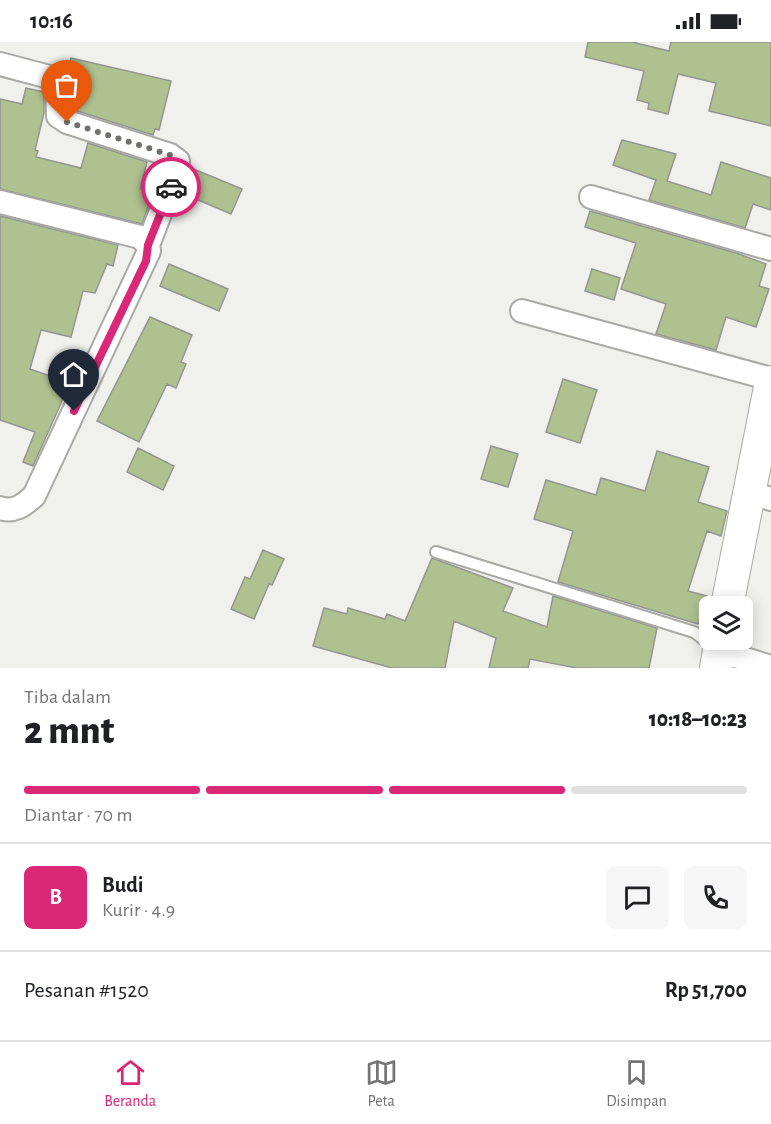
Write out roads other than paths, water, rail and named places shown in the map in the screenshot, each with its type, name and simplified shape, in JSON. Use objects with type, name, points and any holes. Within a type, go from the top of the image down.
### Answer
[{"type":"main road","points":[[730,596],[760,495],[771,381]]},
{"type":"street","points":[[0,64],[57,79],[58,116],[67,122],[170,155],[178,161],[178,167],[148,245],[146,261],[34,496],[24,506],[14,510],[0,508]]},
{"type":"street","points":[[591,197],[771,249]]},
{"type":"street","points":[[0,202],[140,237],[148,245]]},
{"type":"street","points":[[522,311],[771,381]]},
{"type":"street","points":[[719,653],[771,667]]},
{"type":"lane","points":[[436,552],[694,632],[719,653]]}]
